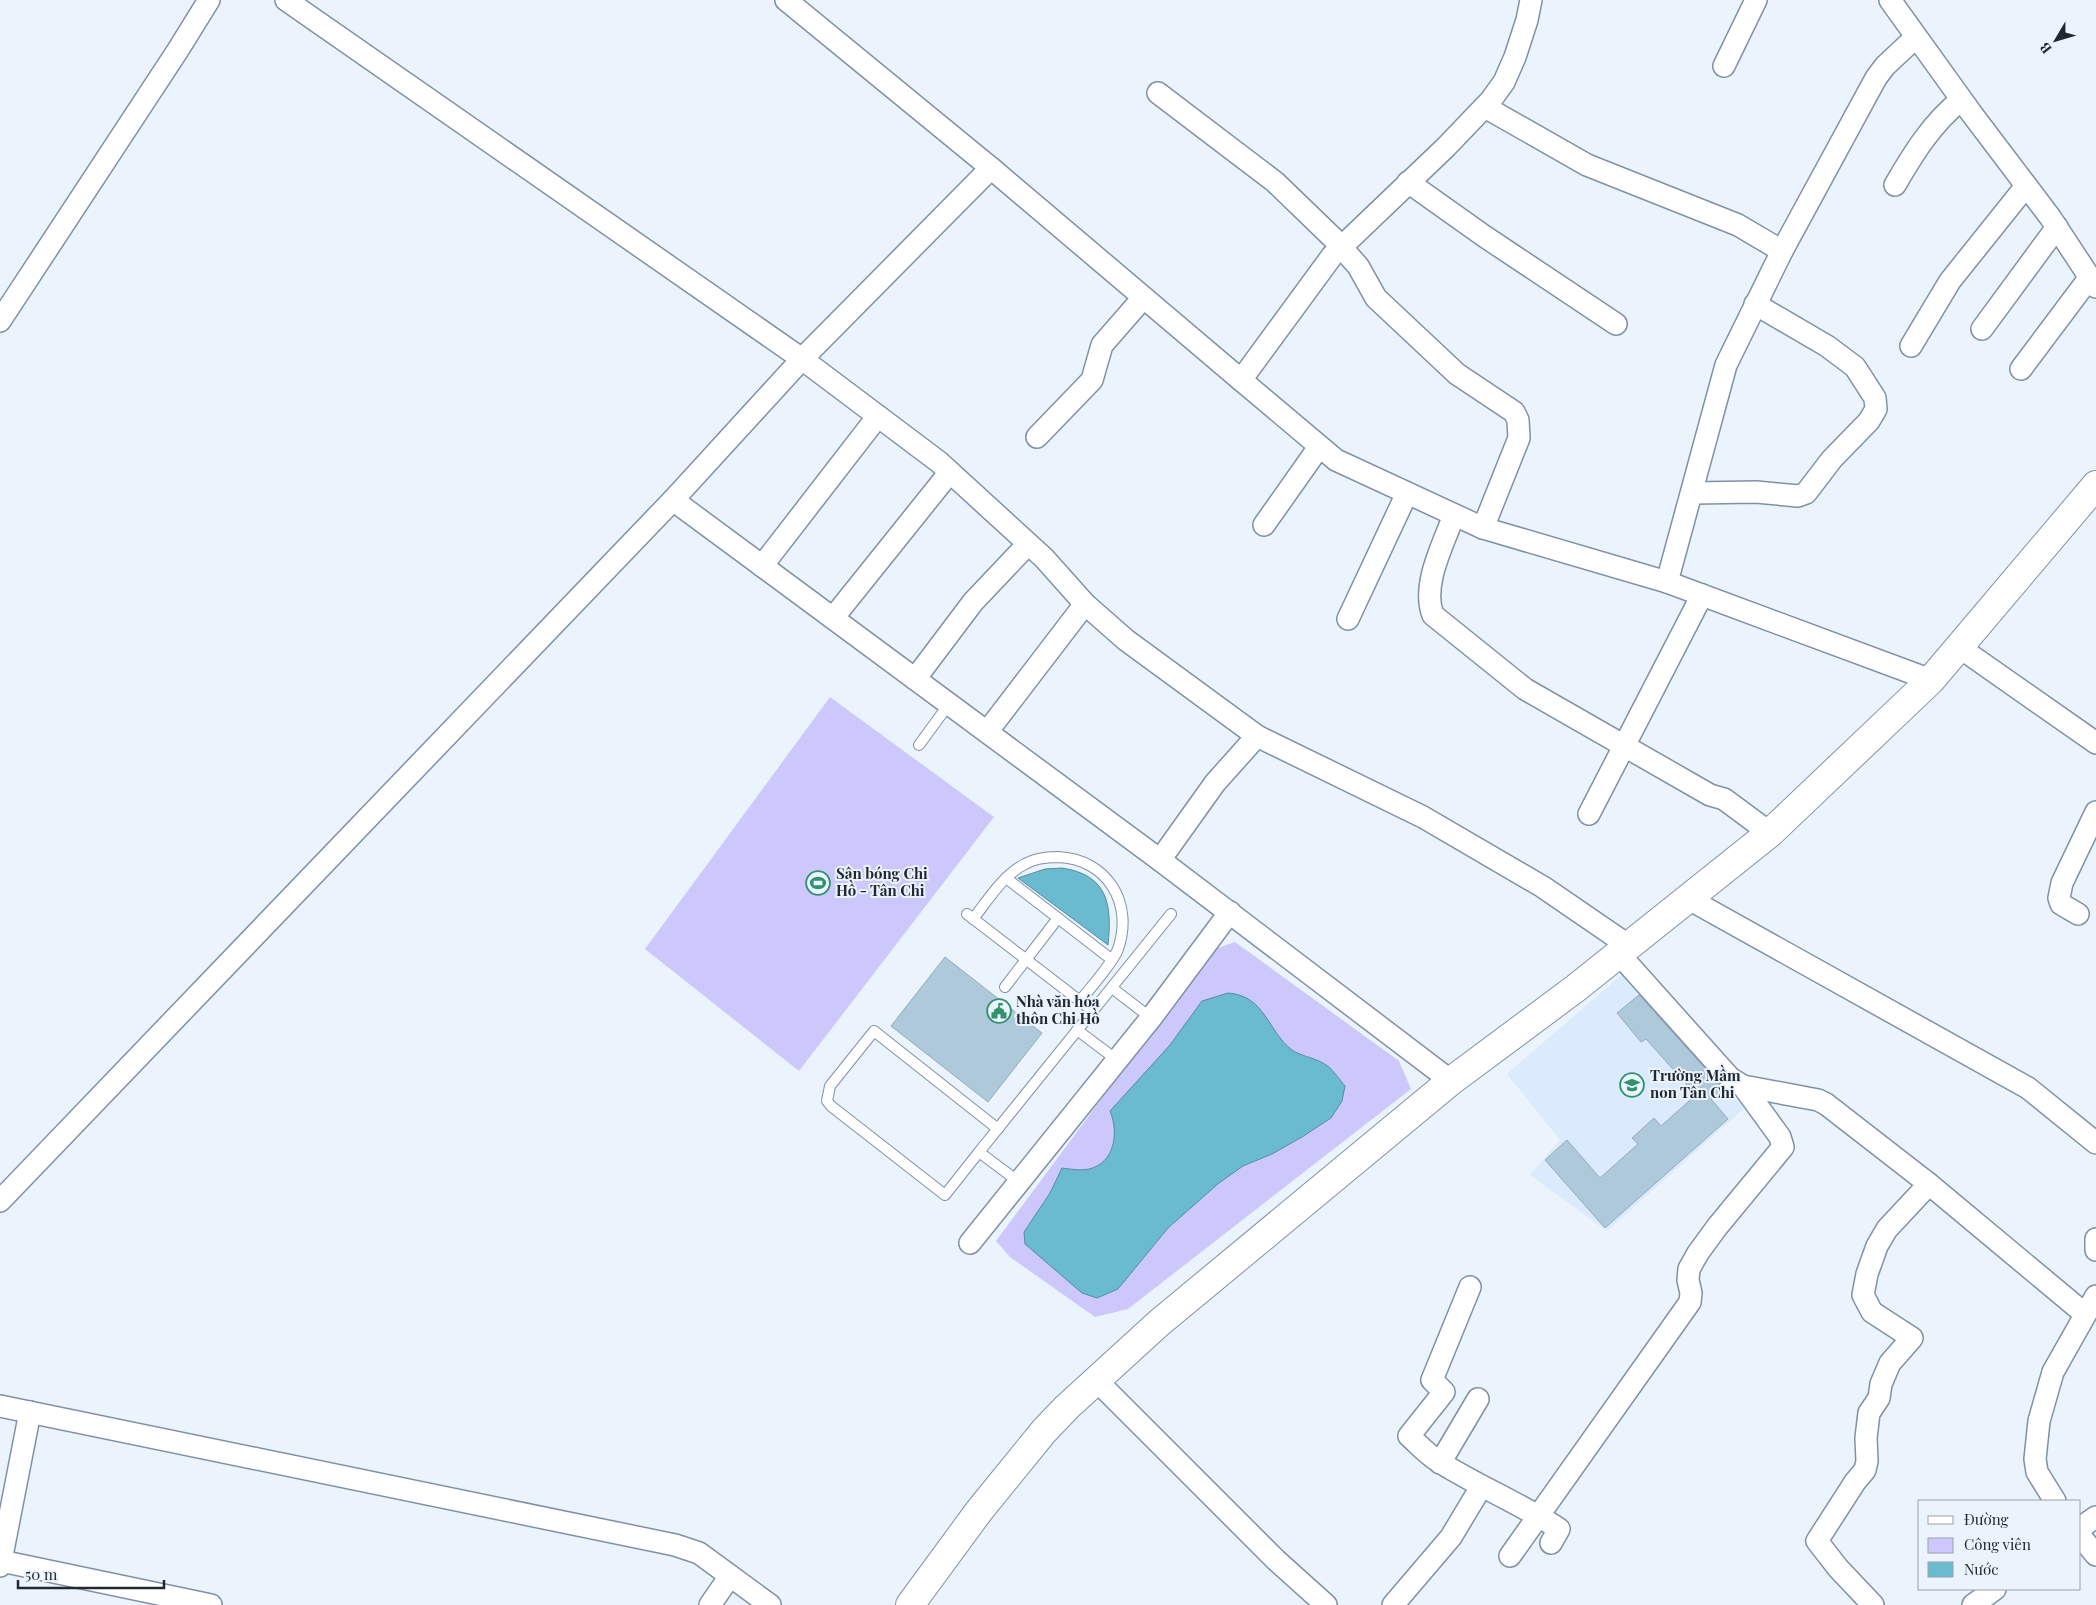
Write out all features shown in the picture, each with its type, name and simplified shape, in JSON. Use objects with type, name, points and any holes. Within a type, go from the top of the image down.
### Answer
[{"type":"street","points":[[0,321],[209,0]]},
{"type":"street","points":[[286,0],[802,359],[878,416],[950,472],[1028,544],[1085,604],[1126,640],[1257,736],[1423,817],[1543,887],[1624,950],[1730,1078],[1743,1086],[1818,1100],[2091,1305],[2053,1372],[2039,1421],[2035,1459],[2037,1472],[2054,1500]]},
{"type":"street","points":[[786,0],[991,168],[1336,460],[1483,528],[1667,582],[1931,680]]},
{"type":"street","points":[[1241,380],[1332,256],[1485,107],[1504,82],[1515,57],[1527,20],[1531,0]]},
{"type":"street","points":[[1724,66],[1756,0]]},
{"type":"street","points":[[1890,0],[1961,100],[2057,227],[2093,282],[2021,369]]},
{"type":"street","points":[[1667,582],[1726,365],[1782,251],[1876,78],[1885,66],[1916,37]]},
{"type":"street","points":[[1158,93],[1275,182],[1358,266],[1376,298],[1457,374],[1514,412],[1518,420],[1519,438],[1483,528]]},
{"type":"street","points":[[1895,185],[1919,145],[1951,108],[1961,100]]},
{"type":"street","points":[[1485,107],[1587,165],[1738,225],[1782,251]]},
{"type":"street","points":[[0,1201],[673,500],[802,359],[991,168]]},
{"type":"street","points":[[1408,182],[1484,236],[1616,324]]},
{"type":"street","points":[[1911,346],[1950,282],[2026,186]]},
{"type":"street","points":[[1982,329],[2057,227]]},
{"type":"street","points":[[1037,437],[1092,380],[1102,345],[1144,298]]},
{"type":"street","points":[[1692,493],[1756,492],[1798,496],[1806,493],[1832,460],[1869,421],[1876,409],[1875,398],[1855,367],[1827,346],[1755,304]]},
{"type":"street","points":[[762,566],[878,416]]},
{"type":"street","points":[[1264,525],[1319,447]]},
{"type":"street","points":[[833,618],[950,472]]},
{"type":"street","points":[[910,1605],[979,1511],[1022,1457],[1067,1407],[1159,1323],[1451,1081],[1624,950],[1770,833],[1931,680],[2096,485]]},
{"type":"street","points":[[1348,618],[1407,493]]},
{"type":"street","points":[[673,500],[1230,912],[1451,1081]]},
{"type":"street","points":[[1454,515],[1431,579],[1429,606],[1433,615],[1525,690],[1710,795],[1724,799],[1770,833]]},
{"type":"street","points":[[915,679],[973,602],[1028,544]]},
{"type":"street","points":[[1589,814],[1702,595]]},
{"type":"street","points":[[987,732],[1085,604]]},
{"type":"street","points":[[1960,647],[2096,743]]},
{"type":"street","points":[[1160,860],[1215,783],[1257,736]]},
{"type":"street","points":[[2078,914],[2061,904],[2059,898],[2062,882],[2096,812]]},
{"type":"street","points":[[1689,899],[2028,1088],[2096,1143]]},
{"type":"street","points":[[970,1243],[1151,1018],[1230,912]]},
{"type":"street","points":[[1510,1556],[1690,1302],[1689,1269],[1698,1253],[1783,1147],[1780,1137],[1743,1086]]},
{"type":"street","points":[[1874,1605],[1838,1568],[1817,1541],[1855,1482],[1865,1470],[1869,1413],[1879,1398],[1881,1384],[1890,1363],[1912,1338],[1872,1312],[1863,1295],[1867,1274],[1877,1246],[1887,1229],[1929,1184]]},
{"type":"street","points":[[2096,1239],[2096,1250]]},
{"type":"street","points":[[1470,1287],[1432,1380],[1444,1392],[1409,1436],[1440,1463],[1482,1487],[1540,1516],[1559,1529],[1551,1543]]},
{"type":"street","points":[[1096,1380],[1276,1560],[1326,1605]]},
{"type":"street","points":[[1440,1463],[1478,1399]]},
{"type":"street","points":[[0,1406],[656,1541],[699,1554],[770,1605]]},
{"type":"street","points":[[30,1412],[0,1563],[150,1599],[211,1605]]},
{"type":"street","points":[[1393,1605],[1451,1537],[1482,1487]]},
{"type":"street","points":[[2081,1527],[2096,1517]]},
{"type":"street","points":[[2081,1537],[2096,1555]]},
{"type":"street","points":[[710,1605],[730,1576]]},
{"type":"street","points":[[1973,1605],[1994,1590]]},
{"type":"lane","points":[[919,744],[949,704]]},
{"type":"lane","points":[[1080,1001],[1118,951],[1121,937],[1120,901],[1110,883],[1097,868],[1078,860],[1042,857],[1025,864],[1006,878],[970,917],[1080,1001],[1093,1010]]},
{"type":"lane","points":[[1006,878],[1111,959]]},
{"type":"lane","points":[[998,1128],[874,1031],[830,1086],[827,1093],[827,1101],[831,1106],[945,1195],[1171,914]]},
{"type":"lane","points":[[1005,987],[1058,918]]},
{"type":"lane","points":[[1112,988],[1151,1018]]},
{"type":"lane","points":[[1077,1030],[1117,1060]]},
{"type":"lane","points":[[979,1152],[1019,1182]]},
{"type":"shaded area","name":"Trường Mầm non Tân Chi","points":[[1639,960],[1758,1096],[1607,1231],[1530,1175],[1560,1140],[1507,1074]]},
{"type":"green space","name":"Sân bóng Chi Hồ - Tân Chi","points":[[830,697],[994,817],[799,1071],[645,949]]},
{"type":"green space","points":[[1235,942],[1399,1061],[1411,1089],[1128,1309],[1095,1317],[1010,1257],[996,1241],[1212,950]]},
{"type":"water","points":[[1062,868],[1078,872],[1090,878],[1104,894],[1108,905],[1108,945],[1018,878],[1045,869]]},
{"type":"water","points":[[1228,993],[1251,1000],[1292,1050],[1321,1062],[1331,1069],[1345,1086],[1342,1101],[1331,1118],[1272,1154],[1243,1166],[1219,1183],[1168,1228],[1118,1289],[1097,1298],[1082,1293],[1025,1244],[1024,1232],[1050,1193],[1062,1168],[1086,1170],[1098,1166],[1105,1160],[1113,1146],[1114,1137],[1113,1119],[1110,1111],[1170,1045],[1202,1001]]},
{"type":"building","points":[[945,957],[1042,1033],[988,1102],[891,1026]]},
{"type":"building","points":[[1639,995],[1723,1088],[1711,1099],[1728,1119],[1605,1228],[1545,1160],[1567,1140],[1600,1178],[1638,1144],[1632,1138],[1654,1118],[1661,1126],[1696,1095],[1646,1039],[1641,1042],[1617,1013]]},
{"type":"place","name":"Sân bóng Chi Hồ - Tân Chi","points":[[818,883]]},
{"type":"place","name":"Nhà văn hóa thôn Chi Hồ","points":[[999,1011]]},
{"type":"place","name":"Trường Mầm non Tân Chi","points":[[1632,1085]]}]
